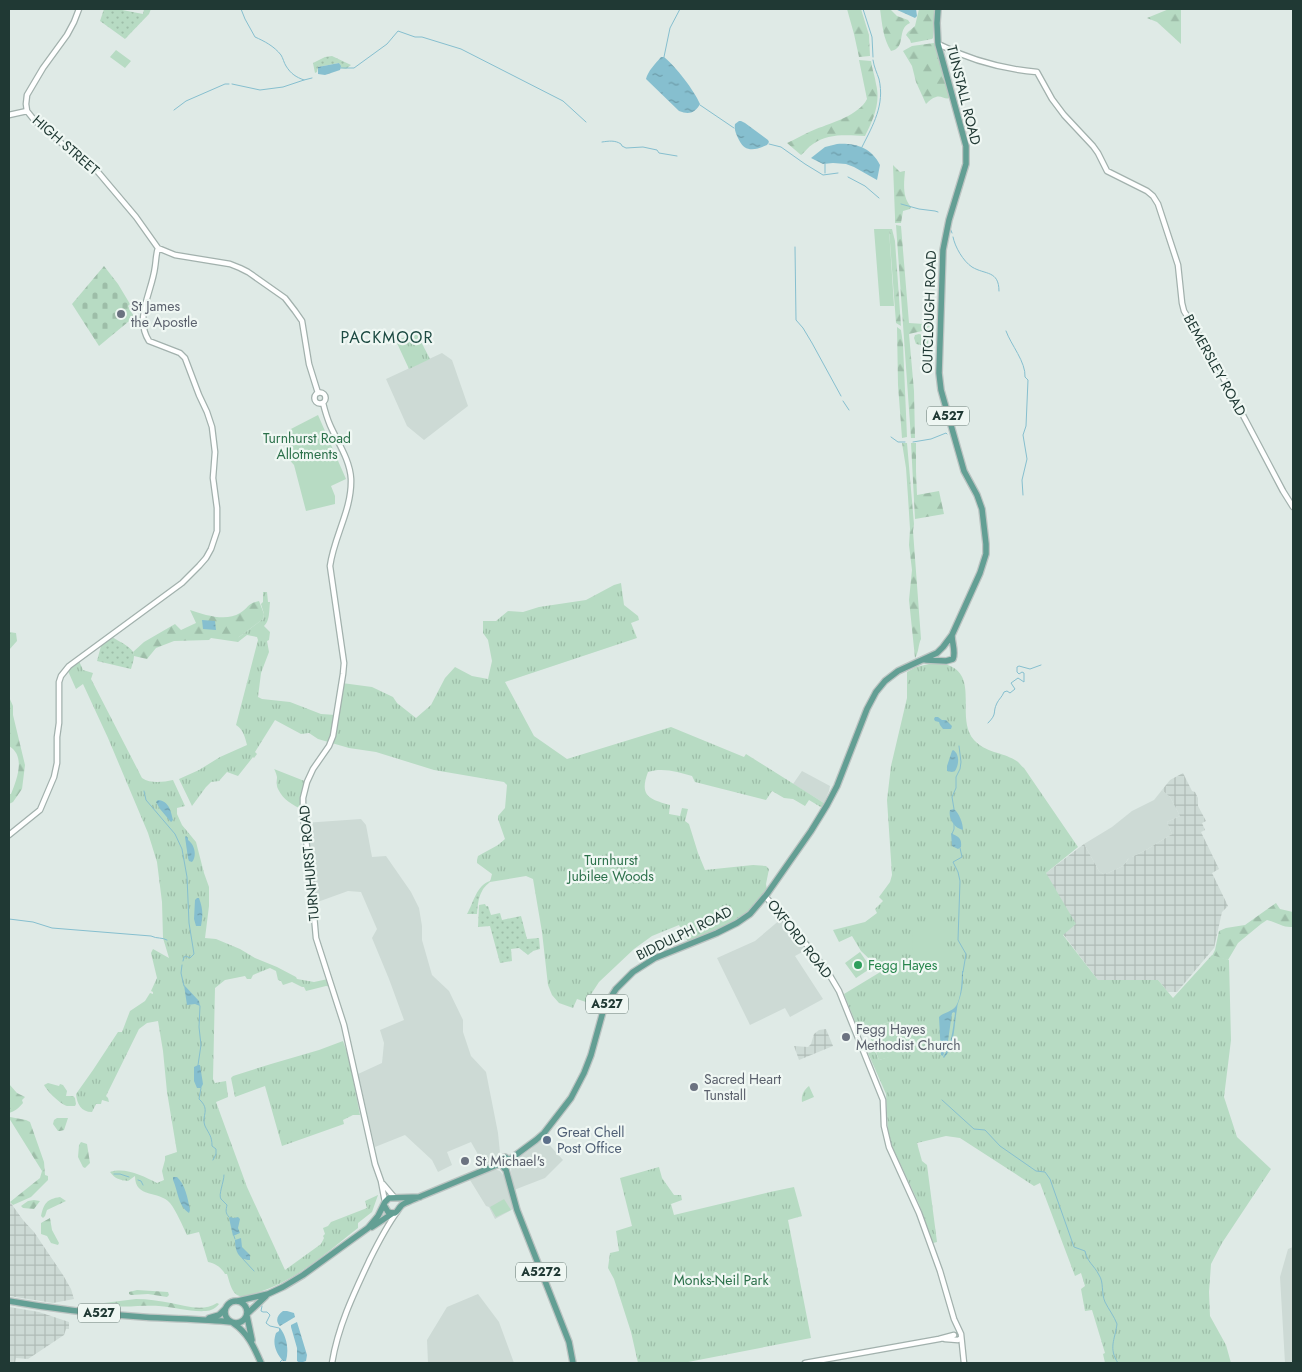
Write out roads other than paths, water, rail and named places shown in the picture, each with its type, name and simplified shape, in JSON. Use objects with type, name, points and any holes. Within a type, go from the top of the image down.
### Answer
[{"type":"main road","name":"TUNSTALL ROAD","points":[[938,9],[938,44],[966,146],[966,164],[959,187]]},
{"type":"main road","name":"OUTCLOUGH ROAD","points":[[942,649],[952,635],[980,574],[986,554],[982,509],[964,471],[941,390],[939,373],[943,250],[949,220],[959,187]]},
{"type":"main road","name":"OUTCLOUGH ROAD","points":[[952,635],[953,649]]},
{"type":"main road","points":[[950,647],[953,649],[953,658],[949,661],[944,660],[941,657],[942,649],[950,647]]},
{"type":"main road","name":"BIDDULPH ROAD","points":[[505,1164],[536,1140],[567,1105],[584,1074],[604,1008],[616,989],[633,972],[655,958],[717,933],[750,914],[811,831],[827,805],[837,786],[866,709],[876,692],[885,681],[898,671],[924,660],[942,649]]},
{"type":"main road","name":"BIDDULPH ROAD","points":[[924,660],[944,660]]},
{"type":"main road","name":"A5272","points":[[505,1164],[517,1210],[570,1345],[573,1363]]},
{"type":"main road","name":"A527","points":[[400,1206],[505,1164]]},
{"type":"main road","name":"A527","points":[[395,1198],[420,1197]]},
{"type":"main road","points":[[389,1198],[395,1198],[400,1202],[400,1206],[395,1213],[388,1212],[385,1204],[389,1198]]},
{"type":"main road","name":"A527","points":[[204,1319],[214,1317],[231,1302],[268,1294],[303,1275],[368,1228],[385,1204]]},
{"type":"main road","name":"A527","points":[[368,1228],[372,1228],[395,1213]]},
{"type":"main road","name":"A527","points":[[9,1301],[114,1315],[240,1322],[268,1294]]},
{"type":"main road","points":[[238,1301],[245,1305],[253,1347]]},
{"type":"main road","points":[[225,1309],[226,1316],[246,1334],[260,1363]]},
{"type":"street","name":"HIGH STREET","points":[[79,9],[67,35],[43,68],[27,95],[27,111],[35,121],[98,172],[136,217],[158,248]]},
{"type":"street","name":"BEMERSLEY ROAD","points":[[938,44],[982,62],[1004,68],[1038,72],[1052,99],[1098,153],[1107,171],[1147,191],[1153,196],[1158,204],[1178,265],[1182,303],[1187,316],[1209,351],[1293,507]]},
{"type":"street","points":[[9,116],[27,111]]},
{"type":"street","points":[[9,835],[40,810],[54,777],[57,763],[59,682],[61,676],[69,666],[182,583],[206,558],[217,531],[214,478],[216,452],[212,427],[185,358],[180,353],[149,341],[143,329],[145,303],[156,267],[158,248],[175,255],[230,264],[248,272],[285,298],[302,321],[309,364],[318,393],[315,396],[315,400],[322,404],[326,396],[318,393]]},
{"type":"street","name":"TURNHURST ROAD","points":[[322,404],[348,461],[351,479],[350,496],[331,556],[330,566],[343,652],[343,674],[333,736],[307,782],[303,817],[316,938],[344,1025],[385,1204]]},
{"type":"street","name":"OXFORD ROAD","points":[[765,896],[811,950],[839,991],[883,1100],[884,1126],[887,1141],[919,1213],[940,1271],[954,1319],[957,1337]]},
{"type":"street","name":"TURNHURST ROAD","points":[[381,1181],[395,1198]]},
{"type":"street","points":[[332,1363],[337,1338],[350,1300],[395,1213]]},
{"type":"street","points":[[805,1363],[957,1337],[964,1363]]},
{"type":"water","points":[[895,9],[916,9],[917,16],[915,18]]},
{"type":"water","points":[[661,57],[664,57],[674,67],[694,92],[700,104],[694,111],[686,113],[679,111],[646,79],[650,70]]},
{"type":"water","points":[[339,63],[341,66],[340,70],[325,75],[318,74],[318,67]]},
{"type":"water","points":[[739,121],[745,123],[768,140],[767,145],[755,149],[744,147],[735,130],[735,124]]},
{"type":"water","points":[[837,144],[856,145],[872,154],[880,165],[877,180],[846,164],[823,164],[811,158],[825,147]]},
{"type":"water","points":[[202,620],[215,621],[216,630],[203,629]]},
{"type":"water","points":[[935,717],[946,720],[952,726],[951,729],[943,729],[939,722],[935,721]]},
{"type":"water","points":[[953,750],[957,754],[958,763],[955,771],[952,772],[947,771],[947,766]]},
{"type":"water","points":[[158,800],[165,802],[169,807],[173,820],[171,822],[160,809],[156,802]]},
{"type":"water","points":[[954,809],[958,813],[963,830],[954,825],[951,819],[950,810]]},
{"type":"water","points":[[951,833],[960,839],[961,847],[958,849],[952,846]]},
{"type":"water","points":[[186,836],[194,851],[192,862],[188,858]]},
{"type":"water","points":[[199,898],[202,909],[201,926],[196,926],[194,919],[195,900]]},
{"type":"water","points":[[962,971],[962,989],[957,1007],[954,1035],[948,1053],[944,1058],[953,1030],[955,1013],[952,1013],[948,1041],[943,1056],[941,1055],[939,1017],[952,1010],[958,1003]]},
{"type":"water","points":[[184,985],[199,1001],[200,1006],[195,1004],[187,1005]]},
{"type":"water","points":[[200,1065],[203,1084],[201,1088],[197,1088],[194,1081],[194,1067]]},
{"type":"water","points":[[173,1177],[177,1177],[180,1180],[184,1188],[190,1210],[189,1213],[180,1202]]},
{"type":"water","points":[[238,1217],[240,1219],[238,1228],[240,1233],[233,1236],[229,1218]]},
{"type":"water","points":[[241,1238],[242,1247],[250,1255],[250,1260],[240,1256],[237,1251],[235,1240]]},
{"type":"water","points":[[283,1311],[294,1313],[295,1317],[280,1326],[277,1318]]},
{"type":"water","points":[[297,1322],[307,1355],[306,1361],[300,1363],[297,1361],[297,1348],[291,1327],[291,1325]]},
{"type":"water","points":[[279,1328],[287,1344],[286,1361],[283,1361],[275,1345],[275,1337]]},
{"type":"waterway","points":[[241,9],[255,37],[269,44],[278,52],[292,73],[304,80],[312,78]]},
{"type":"waterway","points":[[664,57],[670,28],[680,9]]},
{"type":"waterway","points":[[863,9],[872,37],[873,57]]},
{"type":"waterway","points":[[340,68],[354,68],[387,44],[398,31],[461,49],[563,101],[586,122]]},
{"type":"waterway","points":[[862,147],[877,115],[879,106],[879,79],[873,60]]},
{"type":"waterway","points":[[232,84],[260,90],[283,87],[304,80]]},
{"type":"waterway","points":[[174,110],[186,101],[229,84]]},
{"type":"waterway","points":[[700,105],[734,128]]},
{"type":"waterway","points":[[602,142],[614,141],[626,148],[643,147],[657,150],[659,153],[677,156]]},
{"type":"waterway","points":[[769,144],[781,147],[823,175],[838,173]]},
{"type":"waterway","points":[[825,164],[825,173]]},
{"type":"waterway","points":[[848,177],[865,186],[879,198]]},
{"type":"waterway","points":[[901,204],[938,212]]},
{"type":"waterway","points":[[950,228],[952,233]]},
{"type":"waterway","points":[[953,237],[963,258],[972,267],[994,276],[997,280],[999,291]]},
{"type":"waterway","points":[[795,247],[796,320],[812,343],[841,396]]},
{"type":"waterway","points":[[1006,331],[1021,360],[1025,377],[1028,380],[1026,426],[1023,435],[1027,459],[1022,480],[1023,495]]},
{"type":"waterway","points":[[843,401],[849,410]]},
{"type":"waterway","points":[[913,442],[947,434]]},
{"type":"waterway","points":[[891,437],[898,442],[905,442]]},
{"type":"waterway","points":[[988,723],[993,717],[997,703],[1004,692],[1010,693],[1015,689],[1011,683],[1018,678],[1024,682],[1024,673],[1019,674],[1017,667],[1030,669],[1041,665]]},
{"type":"waterway","points":[[954,809],[952,797],[956,788],[956,777],[961,762],[959,746]]},
{"type":"waterway","points":[[144,791],[146,800],[175,834],[182,849],[187,877],[189,923],[194,954],[190,958],[184,957],[183,961]]},
{"type":"waterway","points":[[952,834],[954,824]]},
{"type":"waterway","points":[[960,848],[962,857],[953,862],[960,881],[958,940],[966,954],[963,972]]},
{"type":"waterway","points":[[9,919],[33,922],[52,928],[151,936],[167,940]]},
{"type":"waterway","points":[[182,965],[181,973],[184,986]]},
{"type":"waterway","points":[[198,1065],[201,1045],[199,1027],[200,1006]]},
{"type":"waterway","points":[[201,1088],[199,1099],[205,1109],[204,1122],[211,1137],[212,1146],[216,1149],[213,1160]]},
{"type":"waterway","points":[[942,1100],[974,1129],[985,1130],[1000,1146],[1036,1171],[1045,1172],[1050,1179],[1074,1247],[1085,1251],[1087,1258],[1101,1278],[1105,1302],[1117,1324],[1113,1353],[1118,1363]]},
{"type":"waterway","points":[[114,1174],[129,1177]]},
{"type":"waterway","points":[[224,1175],[220,1197],[227,1205],[226,1213],[229,1217]]},
{"type":"waterway","points":[[138,1180],[143,1185]]},
{"type":"waterway","points":[[242,1258],[254,1271]]},
{"type":"waterway","points":[[262,1306],[261,1311],[267,1312],[270,1315],[266,1323],[279,1328]]},
{"type":"waterway","points":[[279,1363],[282,1360]]},
{"type":"place","name":"St James the Apostle","points":[[121,314]]},
{"type":"place","name":"Fegg Hayes","points":[[858,965]]},
{"type":"place","name":"Fegg Hayes Methodist Church","points":[[846,1037]]},
{"type":"place","name":"Sacred Heart Tunstall","points":[[694,1087]]},
{"type":"place","name":"Great Chell Post Office","points":[[547,1140]]},
{"type":"place","name":"St Michael's","points":[[465,1161]]},
{"type":"district","name":"PACKMOOR","points":[[387,337]]},
{"type":"park label","name":"Turnhurst Road Allotments","points":[[307,446]]},
{"type":"park label","name":"Turnhurst Jubilee Woods","points":[[611,868]]},
{"type":"park label","name":"Monks-Neil Park","points":[[721,1280]]}]
